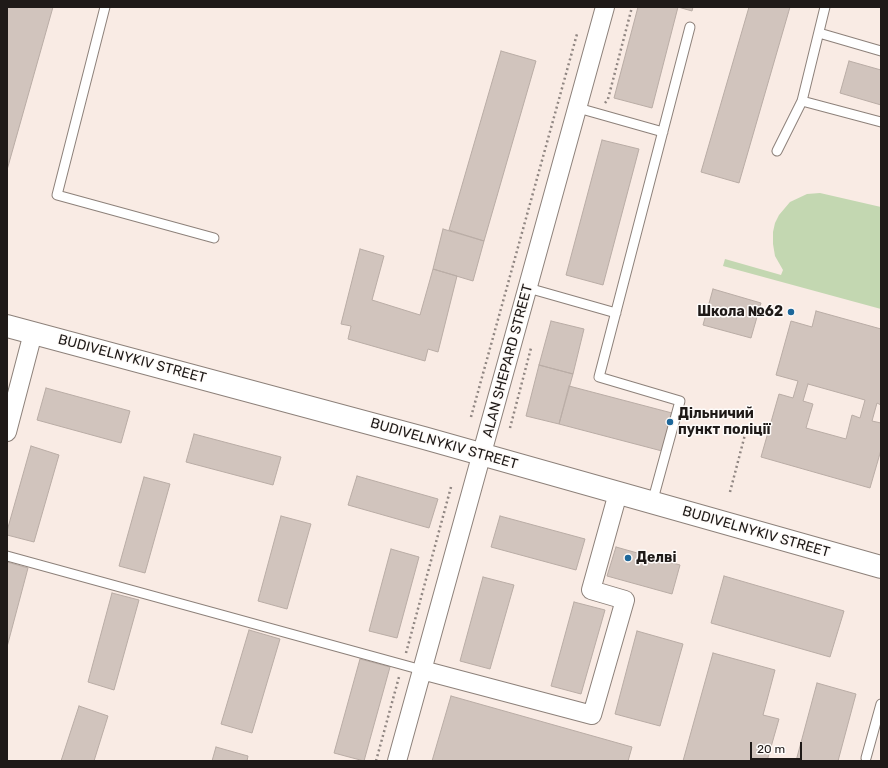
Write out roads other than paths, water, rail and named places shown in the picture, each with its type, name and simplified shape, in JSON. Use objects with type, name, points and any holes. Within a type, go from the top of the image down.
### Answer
[{"type":"street","name":"ALAN SHEPARD STREET","points":[[396,761],[605,7]]},
{"type":"street","name":"BUDIVELNYKIV STREET","points":[[7,326],[424,438],[881,567]]},
{"type":"street","points":[[7,432],[33,333]]},
{"type":"street","points":[[422,670],[592,715],[626,600],[591,590],[618,493]]},
{"type":"lane","points":[[105,7],[57,195],[214,238]]},
{"type":"lane","points":[[777,151],[802,100],[825,7]]},
{"type":"lane","points":[[652,503],[680,401],[599,377],[690,27]]},
{"type":"lane","points":[[819,33],[881,50]]},
{"type":"lane","points":[[802,100],[881,122]]},
{"type":"lane","points":[[578,108],[663,132]]},
{"type":"lane","points":[[528,288],[616,313]]},
{"type":"lane","points":[[7,556],[422,670]]},
{"type":"lane","points":[[866,758],[881,704]]},
{"type":"place","name":"Школа №62","points":[[791,312]]},
{"type":"place","name":"Дільничий пункт поліції","points":[[670,422]]},
{"type":"place","name":"Делві","points":[[628,558]]}]
